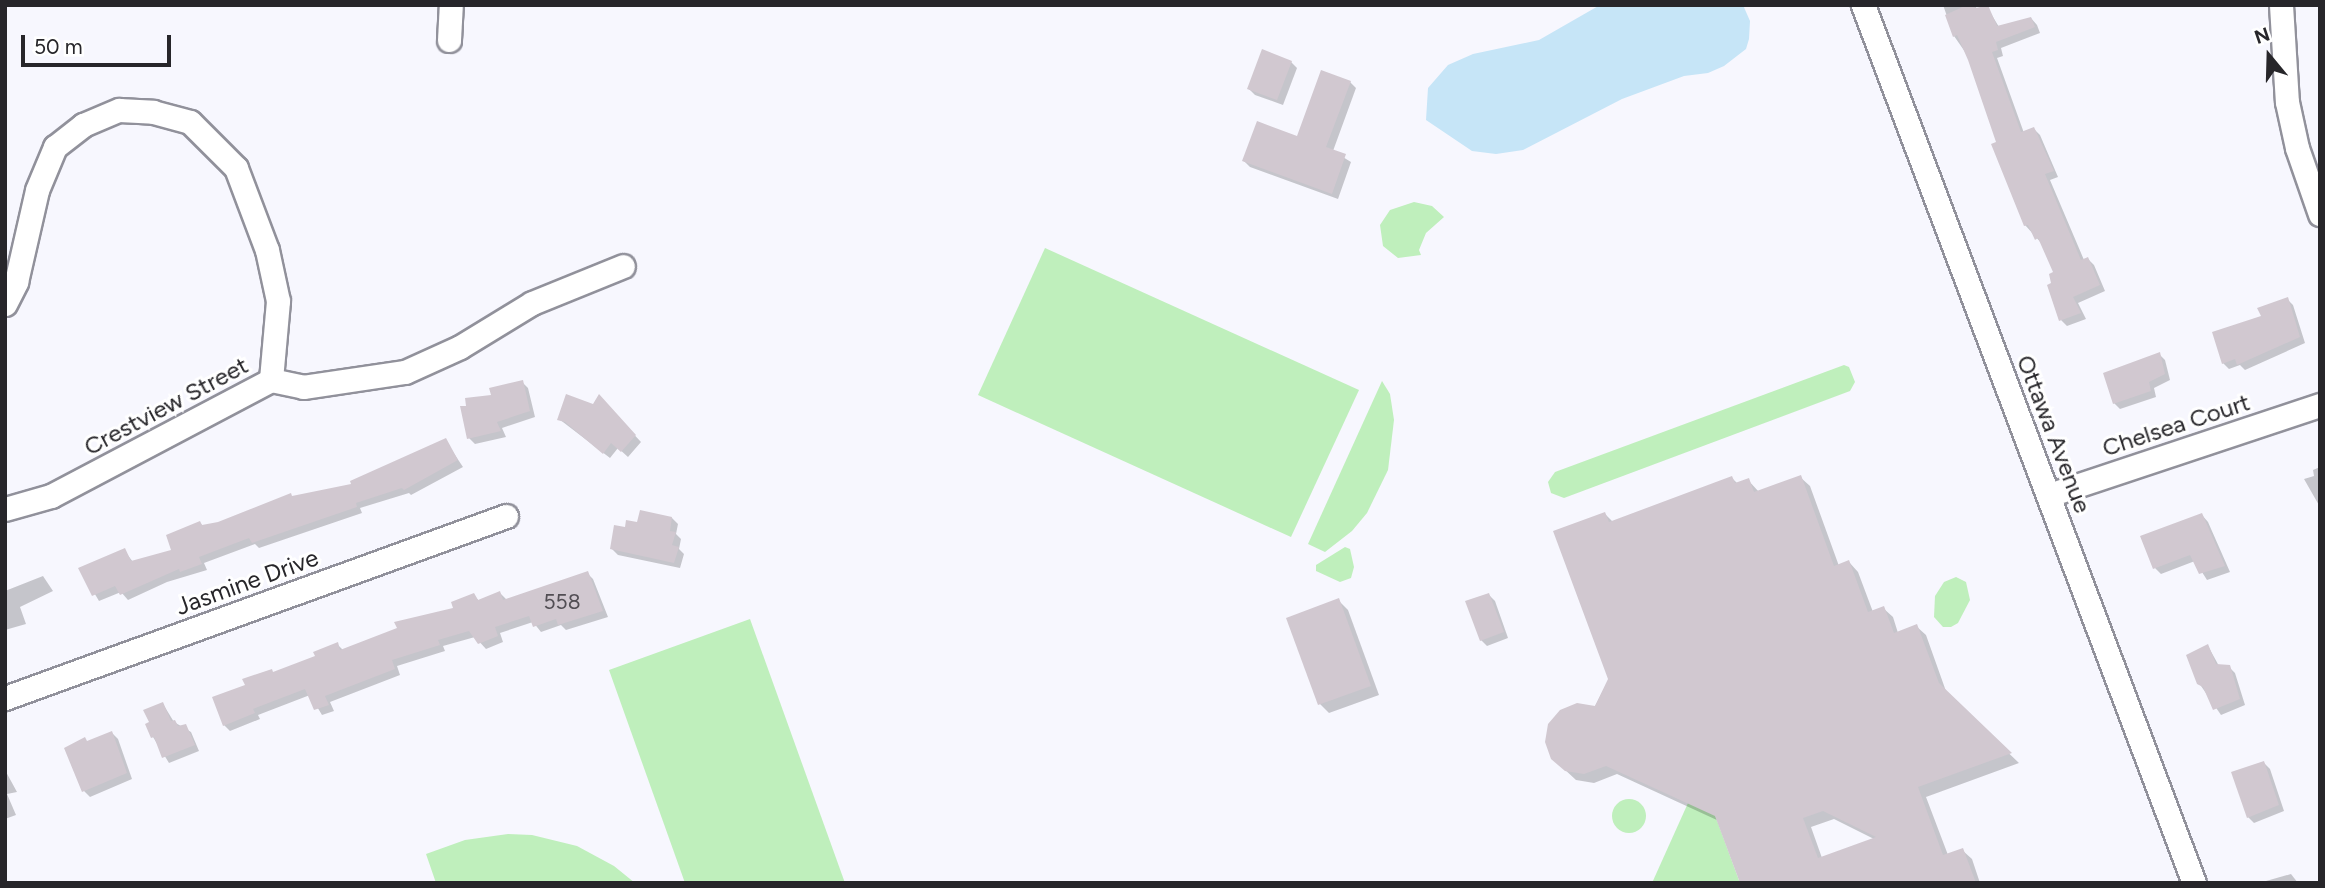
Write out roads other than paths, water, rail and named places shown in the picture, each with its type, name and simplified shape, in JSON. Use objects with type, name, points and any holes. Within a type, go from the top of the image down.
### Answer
[{"type":"street","points":[[449,40],[451,5]]},
{"type":"street","name":"Ottawa Avenue","points":[[1863,5],[2194,883]]},
{"type":"street","points":[[2281,5],[2287,102],[2297,148],[2320,214]]},
{"type":"street","points":[[5,304],[16,282],[37,190],[55,147],[83,125],[119,110],[153,112],[190,122],[211,140],[236,168],[264,240],[278,301],[271,380]]},
{"type":"street","name":"Crestview Street","points":[[5,509],[63,490],[271,380],[303,387],[405,372],[451,352],[532,303],[623,266]]},
{"type":"street","name":"Chelsea Court","points":[[2049,495],[2320,405]]},
{"type":"street","name":"Jasmine Drive","points":[[5,698],[506,516]]},
{"type":"water","points":[[1600,5],[1743,5],[1750,21],[1749,39],[1746,49],[1724,66],[1708,73],[1684,76],[1622,99],[1523,150],[1496,154],[1472,151],[1426,120],[1428,88],[1448,65],[1473,54],[1539,40]]}]
